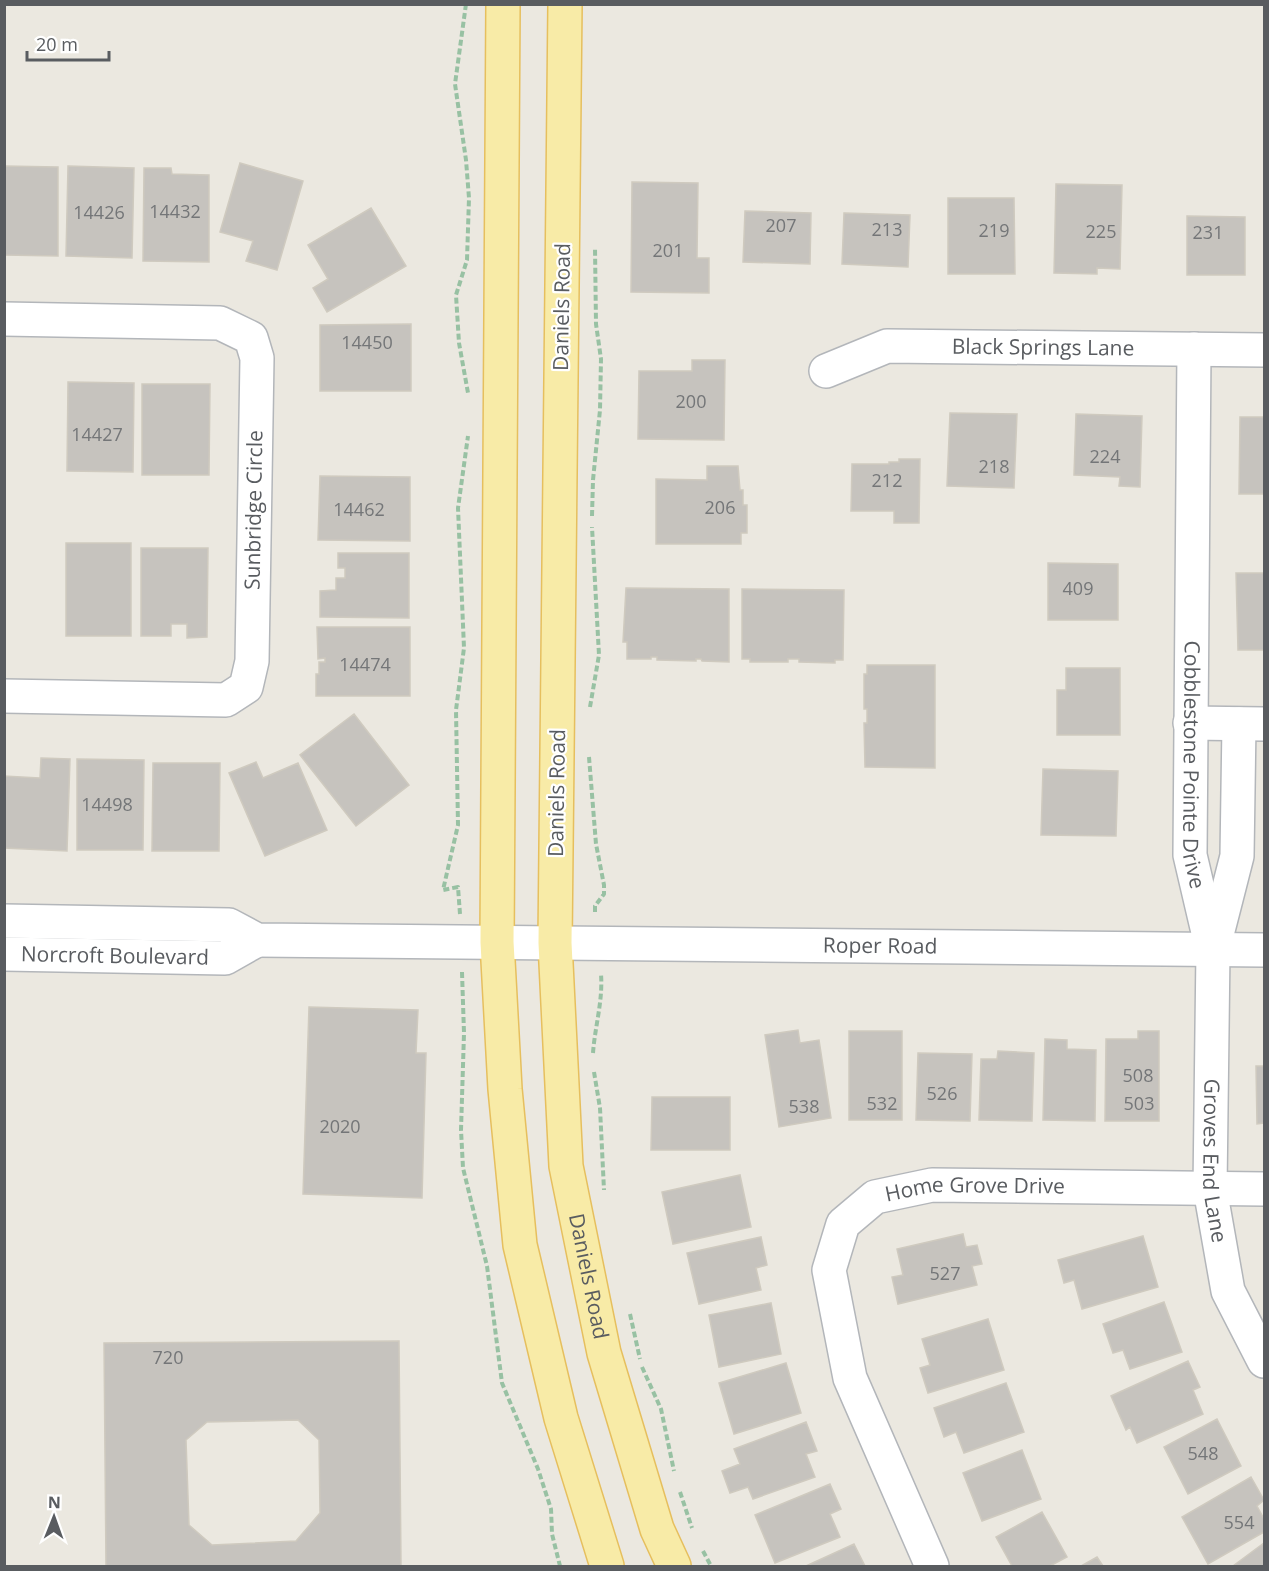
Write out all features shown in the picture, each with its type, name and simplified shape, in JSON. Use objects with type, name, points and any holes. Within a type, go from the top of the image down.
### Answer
[{"type":"main road","points":[[503,4],[497,942],[505,1089],[520,1245],[561,1418],[608,1566]]},
{"type":"main road","name":"Daniels Road","points":[[565,4],[555,943],[566,1166],[604,1353],[657,1529],[674,1566]]},
{"type":"street","name":"Sunbridge Circle","points":[[4,320],[220,323],[251,338],[257,358],[252,661],[246,687],[226,700],[4,696]]},
{"type":"street","name":"Black Springs Lane","points":[[826,371],[887,345],[1264,350]]},
{"type":"street","name":"Cobblestone Pointe Drive","points":[[1194,349],[1190,855],[1212,950]]},
{"type":"street","points":[[1190,723],[1252,724]]},
{"type":"street","name":"Cobblestone Pointe Drive","points":[[1212,950],[1237,855],[1252,724]]},
{"type":"street","points":[[1190,855],[1237,855]]},
{"type":"street","name":"Norcroft Boulevard","points":[[4,921],[229,925],[257,940],[497,942]]},
{"type":"street","name":"Norcroft Boulevard","points":[[4,954],[225,958],[257,940]]},
{"type":"street","name":"Roper Road","points":[[497,942],[1264,950]]},
{"type":"street","name":"Groves End Lane","points":[[1212,950],[1210,1189],[1228,1291],[1264,1361]]},
{"type":"street","name":"Home Grove Drive","points":[[932,1566],[850,1378],[829,1270],[843,1224],[875,1197],[932,1185],[1264,1189]]},
{"type":"path","points":[[590,717],[599,655],[592,528],[601,359],[596,324],[595,237]]},
{"type":"path","points":[[589,749],[596,844],[604,885],[604,894],[595,906],[602,985],[601,1008],[594,1034],[592,1063],[600,1108],[604,1191]]},
{"type":"path","points":[[629,1312],[641,1364],[661,1409],[674,1475]]},
{"type":"path","points":[[678,1486],[693,1530]]},
{"type":"path","points":[[702,1548],[711,1566]]},
{"type":"building","points":[[240,163],[303,181],[277,270],[246,261],[253,241],[220,232]]},
{"type":"building","points":[[4,166],[58,167],[58,256],[4,255]]},
{"type":"building","points":[[68,166],[134,168],[132,258],[66,256]]},
{"type":"building","points":[[144,168],[171,168],[172,174],[209,175],[209,262],[143,261]]},
{"type":"building","points":[[632,182],[698,183],[697,258],[709,258],[709,293],[631,292]]},
{"type":"building","points":[[1056,184],[1122,185],[1120,269],[1097,268],[1097,274],[1054,273]]},
{"type":"building","points":[[948,198],[1014,198],[1015,274],[948,274]]},
{"type":"building","points":[[371,208],[406,266],[327,312],[313,288],[328,279],[308,245]]},
{"type":"building","points":[[745,211],[811,213],[810,264],[743,262]]},
{"type":"building","points":[[844,213],[910,215],[908,267],[842,264]]},
{"type":"building","points":[[1187,216],[1245,217],[1245,275],[1187,275]]},
{"type":"building","points":[[411,324],[411,391],[320,391],[320,325]]},
{"type":"building","points":[[692,360],[725,360],[724,440],[638,439],[639,371],[692,371]]},
{"type":"building","points":[[68,382],[134,383],[133,472],[67,471]]},
{"type":"building","points":[[142,384],[210,384],[209,475],[142,475]]},
{"type":"building","points":[[950,413],[1017,414],[1014,488],[947,486]]},
{"type":"building","points":[[1076,414],[1142,416],[1140,487],[1119,486],[1120,477],[1074,475]]},
{"type":"building","points":[[1240,417],[1264,417],[1264,494],[1239,494]]},
{"type":"building","points":[[899,459],[920,459],[919,523],[894,523],[894,511],[851,511],[852,464],[889,464],[889,462],[899,462]]},
{"type":"building","points":[[707,466],[738,466],[740,490],[743,490],[743,505],[747,505],[747,533],[741,533],[741,544],[656,544],[656,479],[707,480]]},
{"type":"building","points":[[320,476],[410,477],[410,541],[318,540]]},
{"type":"building","points":[[66,543],[131,543],[131,636],[66,636]]},
{"type":"building","points":[[141,548],[208,548],[207,637],[187,638],[187,624],[171,624],[171,636],[141,636]]},
{"type":"building","points":[[338,553],[409,553],[409,618],[320,617],[320,591],[336,590],[336,578],[345,578],[345,568],[338,568]]},
{"type":"building","points":[[1048,563],[1118,564],[1118,620],[1048,620]]},
{"type":"building","points":[[1236,573],[1264,573],[1264,650],[1238,650]]},
{"type":"building","points":[[626,588],[729,589],[729,662],[702,661],[701,659],[696,659],[696,661],[657,660],[657,657],[627,659],[627,642],[623,642]]},
{"type":"building","points":[[742,589],[844,590],[843,660],[835,660],[835,663],[799,662],[799,659],[788,659],[788,662],[750,662],[750,659],[742,659]]},
{"type":"building","points":[[317,627],[410,627],[410,696],[316,696],[316,674],[319,674],[319,662],[325,662],[325,658],[318,659]]},
{"type":"building","points":[[867,665],[935,665],[935,768],[865,767],[864,723],[867,723],[867,709],[864,709],[864,674],[867,674]]},
{"type":"building","points":[[1066,668],[1120,668],[1120,735],[1057,735],[1057,690],[1066,690]]},
{"type":"building","points":[[354,714],[409,785],[356,826],[300,755]]},
{"type":"building","points":[[41,758],[70,759],[67,851],[4,848],[4,776],[40,778]]},
{"type":"building","points":[[77,759],[144,760],[143,850],[77,850]]},
{"type":"building","points":[[256,762],[263,778],[298,763],[327,830],[265,856],[229,773]]},
{"type":"building","points":[[153,763],[220,763],[219,851],[152,851]]},
{"type":"building","points":[[1043,769],[1118,771],[1116,836],[1041,835]]},
{"type":"building","points":[[309,1007],[418,1010],[416,1053],[426,1053],[422,1198],[303,1194]]},
{"type":"building","points":[[798,1030],[800,1043],[819,1040],[831,1118],[779,1127],[765,1035]]},
{"type":"building","points":[[849,1031],[902,1031],[902,1120],[849,1120]]},
{"type":"building","points":[[1138,1031],[1159,1031],[1159,1121],[1105,1121],[1106,1039],[1138,1039]]},
{"type":"building","points":[[1045,1039],[1067,1040],[1067,1049],[1096,1050],[1095,1121],[1043,1120]]},
{"type":"building","points":[[998,1051],[1034,1053],[1032,1121],[979,1120],[981,1059],[997,1059]]},
{"type":"building","points":[[918,1053],[972,1054],[970,1121],[916,1120]]},
{"type":"building","points":[[1256,1066],[1264,1066],[1264,1123],[1257,1124]]},
{"type":"building","points":[[652,1097],[730,1097],[730,1150],[651,1150]]},
{"type":"building","points":[[740,1175],[751,1227],[673,1244],[662,1192]]},
{"type":"building","points":[[963,1234],[966,1247],[977,1245],[982,1264],[972,1266],[977,1285],[898,1304],[892,1277],[903,1275],[897,1249]]},
{"type":"building","points":[[1143,1236],[1158,1287],[1082,1309],[1074,1280],[1064,1283],[1058,1260]]},
{"type":"building","points":[[761,1237],[767,1265],[756,1268],[761,1290],[699,1304],[687,1253]]},
{"type":"building","points":[[1164,1302],[1182,1352],[1130,1369],[1123,1350],[1113,1353],[1103,1324]]},
{"type":"building","points":[[771,1303],[781,1354],[719,1367],[709,1315]]},
{"type":"building","points":[[988,1319],[1004,1370],[928,1393],[920,1368],[930,1365],[922,1339]]},
{"type":"building","points":[[399,1341],[401,1566],[106,1566],[104,1343]],"holes":[[[298,1420],[319,1440],[320,1513],[296,1541],[212,1545],[189,1525],[186,1440],[207,1422]]]},
{"type":"building","points":[[1188,1361],[1200,1387],[1193,1390],[1203,1414],[1137,1443],[1130,1427],[1126,1430],[1111,1396]]},
{"type":"building","points":[[786,1363],[801,1413],[734,1434],[719,1383]]},
{"type":"building","points":[[1006,1383],[1024,1432],[964,1453],[956,1432],[944,1437],[934,1408]]},
{"type":"building","points":[[1217,1419],[1241,1466],[1188,1494],[1164,1447]]},
{"type":"building","points":[[806,1422],[817,1451],[806,1454],[815,1477],[753,1499],[748,1487],[730,1493],[722,1471],[740,1464],[734,1449]]},
{"type":"building","points":[[1022,1450],[1041,1499],[982,1521],[963,1473]]},
{"type":"building","points":[[1251,1477],[1264,1500],[1257,1506],[1264,1519],[1264,1532],[1208,1564],[1182,1517]]},
{"type":"building","points":[[830,1484],[841,1509],[830,1514],[840,1537],[775,1563],[755,1515]]},
{"type":"building","points":[[1042,1512],[1067,1557],[1050,1566],[1012,1566],[996,1537]]},
{"type":"building","points":[[1264,1543],[1264,1566],[1233,1566]]},
{"type":"building","points":[[854,1544],[865,1566],[806,1566]]},
{"type":"building","points":[[1097,1557],[1103,1566],[1081,1566]]}]
